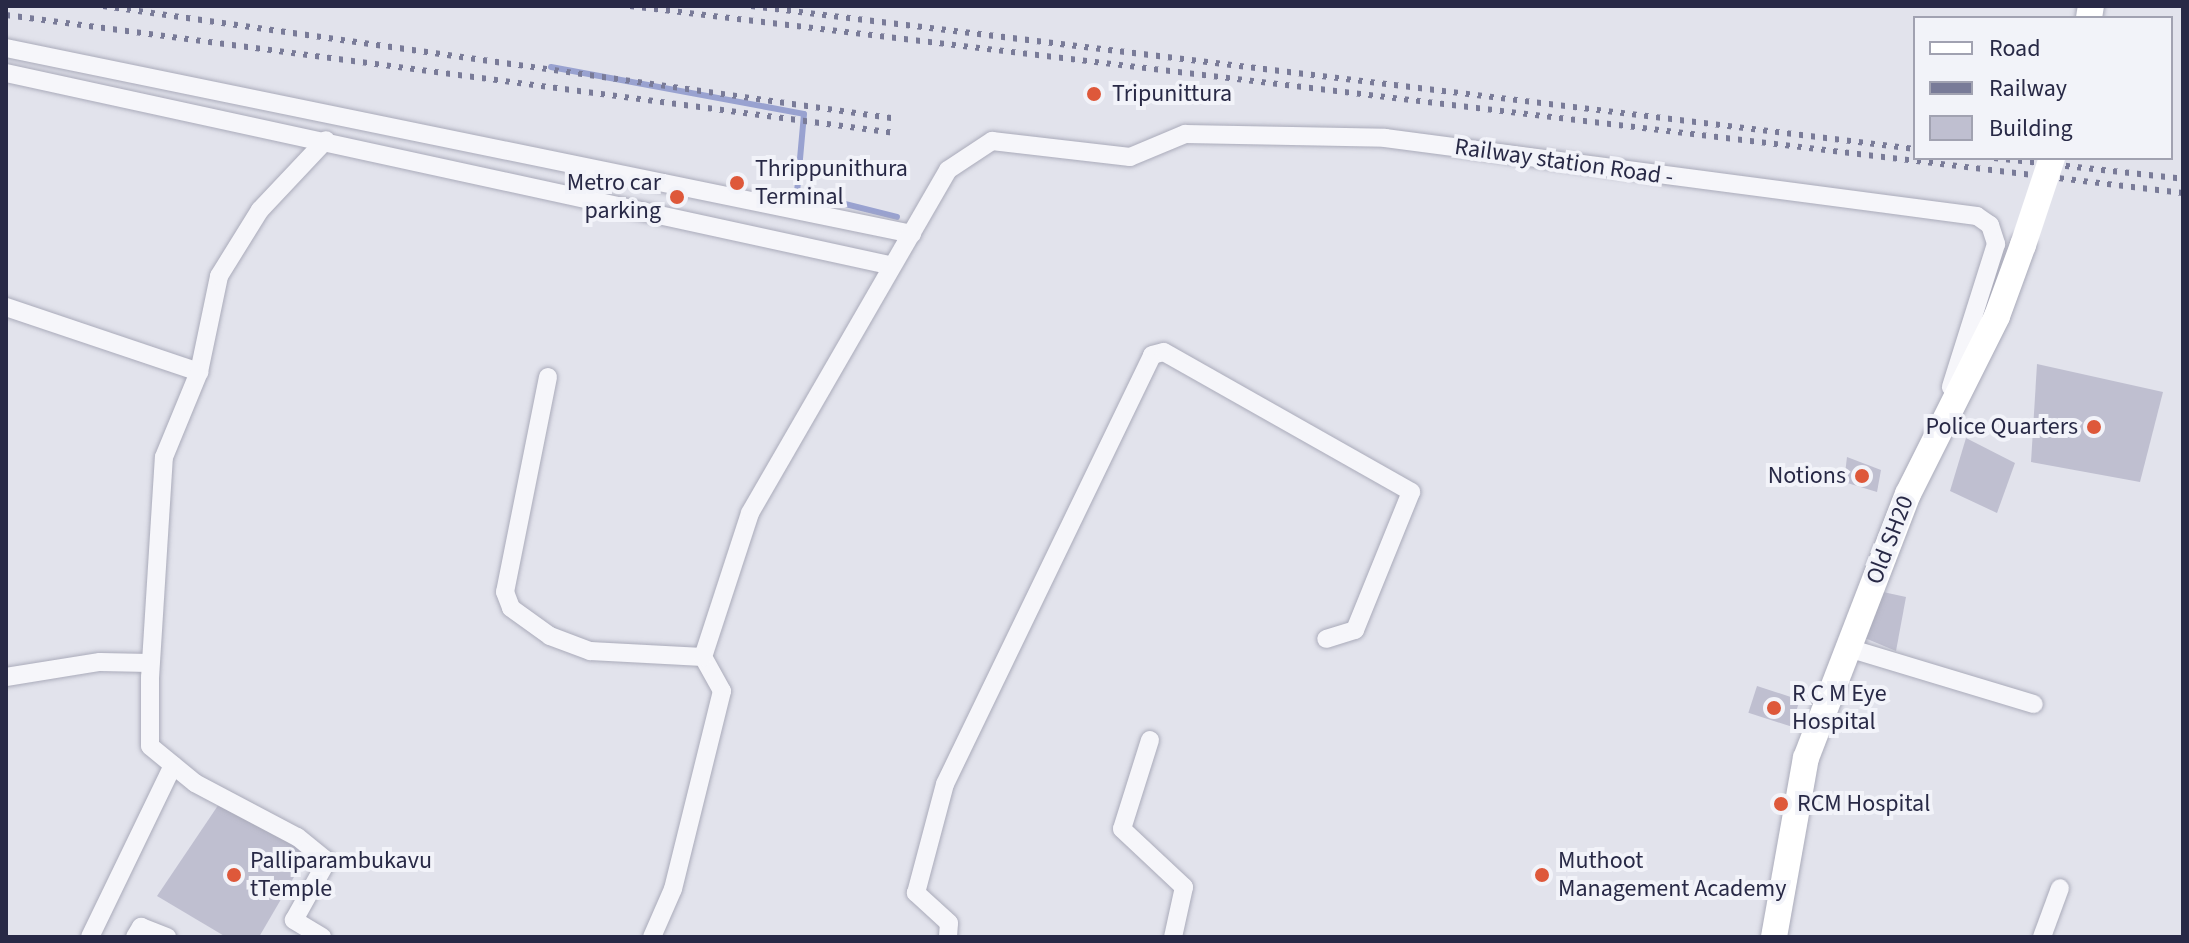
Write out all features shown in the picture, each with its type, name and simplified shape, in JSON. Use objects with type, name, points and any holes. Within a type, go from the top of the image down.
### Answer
[{"type":"main road","name":"Old SH20","points":[[1774,937],[1806,758],[1941,416],[1997,316],[2051,160]]},
{"type":"street","points":[[6,48],[912,234],[889,265],[750,513],[703,657],[722,691],[673,889],[652,937]]},
{"type":"street","points":[[6,73],[326,140],[889,265]]},
{"type":"street","name":"Railway station Road -","points":[[912,234],[948,170],[992,141],[1130,157],[1185,134],[1385,138],[1977,216],[1990,225],[1996,244],[1941,416]]},
{"type":"street","points":[[322,937],[294,929],[327,861],[173,765],[150,746],[150,663],[164,457],[199,372],[219,276],[260,210],[326,140]]},
{"type":"street","points":[[6,307],[199,372]]},
{"type":"street","points":[[948,937],[949,923],[916,893],[945,784],[1152,355],[1164,352],[1390,473],[1411,492],[1355,630],[1326,639]]},
{"type":"street","points":[[548,377],[505,592],[511,608],[550,636],[590,651],[703,657]]},
{"type":"street","points":[[1848,648],[2034,704]]},
{"type":"street","points":[[6,677],[100,662],[150,663]]},
{"type":"street","points":[[1150,740],[1122,829],[1169,866],[1184,887],[1173,937]]},
{"type":"street","points":[[90,937],[173,765]]},
{"type":"street","points":[[2042,937],[2060,888]]},
{"type":"street","points":[[135,937],[141,927],[167,937]]},
{"type":"building","name":"Police Quarters","points":[[2037,364],[2163,392],[2140,482],[2031,462]]},
{"type":"building","points":[[1966,438],[2015,463],[1997,513],[1950,491]]},
{"type":"building","name":"Notions","points":[[1847,457],[1881,470],[1877,492],[1844,482]]},
{"type":"building","points":[[1874,590],[1906,597],[1896,651],[1860,636]]},
{"type":"building","points":[[1757,686],[1800,700],[1791,727],[1748,713]]},
{"type":"building","name":"Palliparambukavu tTemple","points":[[221,801],[308,853],[259,937],[226,937],[157,896]]},
{"type":"waterway","points":[[551,67],[804,114],[797,192],[897,217]]},
{"type":"railway","points":[[103,6],[898,119]]},
{"type":"railway","points":[[630,6],[2183,193]]},
{"type":"railway","points":[[751,6],[1913,149]]},
{"type":"railway","points":[[6,15],[895,133]]},
{"type":"railway","points":[[2012,160],[2183,179]]},
{"type":"place","name":"Tripunittura","points":[[1094,94]]},
{"type":"place","name":"Thrippunithura Terminal","points":[[737,183]]},
{"type":"place","name":"Metro car parking","points":[[677,197]]},
{"type":"place","name":"Police Quarters","points":[[2094,427]]},
{"type":"place","name":"Notions","points":[[1862,476]]},
{"type":"place","name":"R C M Eye Hospital","points":[[1774,708]]},
{"type":"place","name":"RCM Hospital","points":[[1781,804]]},
{"type":"place","name":"Palliparambukavu tTemple","points":[[234,875]]},
{"type":"place","name":"Muthoot Management Academy","points":[[1542,875]]}]
